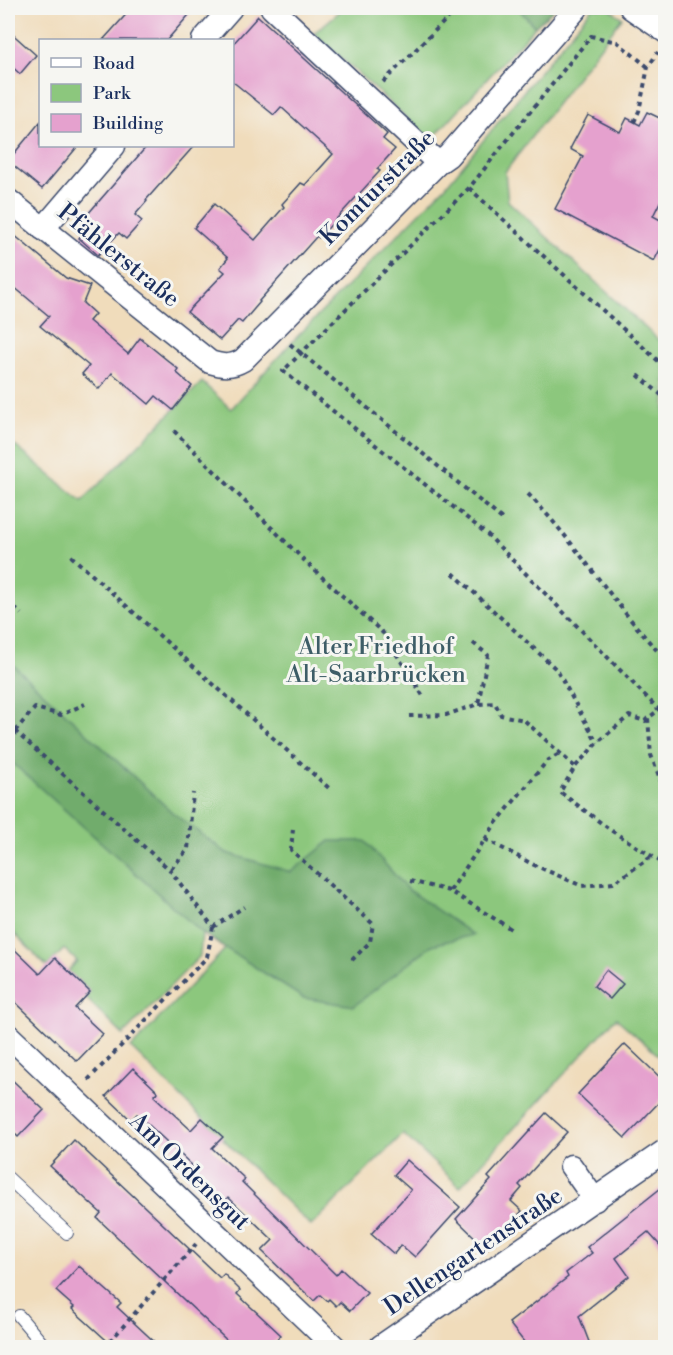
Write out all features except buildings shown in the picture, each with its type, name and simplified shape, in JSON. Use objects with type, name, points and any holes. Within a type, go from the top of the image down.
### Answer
[{"type":"street","points":[[204,39],[231,8]]},
{"type":"street","points":[[272,8],[438,163]]},
{"type":"street","name":"Komturstraße","points":[[196,352],[210,362],[222,366],[234,365],[243,360],[438,163],[448,156],[577,8]]},
{"type":"street","points":[[631,8],[663,41]]},
{"type":"street","points":[[43,229],[113,147]]},
{"type":"street","name":"Pfählerstraße","points":[[8,200],[196,352]]},
{"type":"street","name":"Am Ordensgut","points":[[8,1035],[336,1347]]},
{"type":"street","name":"Dellengartenstraße","points":[[381,1346],[666,1150]]},
{"type":"street","name":"Dellengartenstraße","points":[[571,1167],[595,1200]]},
{"type":"lane","points":[[8,1178],[67,1233]]},
{"type":"lane","points":[[20,1316],[46,1347]]},
{"type":"path","points":[[367,97],[458,8]]},
{"type":"path","points":[[648,67],[617,42],[591,36],[469,188],[284,371],[487,534],[666,717]]},
{"type":"path","points":[[634,122],[639,111],[648,67],[663,41]]},
{"type":"path","points":[[469,188],[666,368]]},
{"type":"path","points":[[301,352],[502,519]]},
{"type":"path","points":[[638,375],[666,399]]},
{"type":"path","points":[[174,432],[311,567],[383,633],[425,699]]},
{"type":"path","points":[[528,494],[602,580],[646,640],[666,660]]},
{"type":"path","points":[[71,556],[331,790]]},
{"type":"path","points":[[453,573],[557,670],[597,744]]},
{"type":"path","points":[[8,601],[21,614]]},
{"type":"path","points":[[473,643],[488,654],[478,704]]},
{"type":"path","points":[[666,699],[659,710],[645,721],[629,717],[597,744],[575,767],[560,792],[666,866]]},
{"type":"path","points":[[15,731],[35,708],[61,715],[85,704]]},
{"type":"path","points":[[409,716],[446,715],[478,704],[495,704],[501,715],[524,720],[575,767]]},
{"type":"path","points":[[648,718],[651,755],[666,795]]},
{"type":"path","points":[[8,725],[170,870],[213,927]]},
{"type":"path","points":[[450,891],[484,839],[547,761],[559,754]]},
{"type":"path","points":[[170,870],[188,849],[194,793]]},
{"type":"path","points":[[293,829],[291,850],[373,924],[370,942],[352,960]]},
{"type":"path","points":[[484,839],[534,865],[582,886],[613,883],[651,857]]},
{"type":"path","points":[[410,881],[450,891],[511,929]]},
{"type":"path","points":[[96,1071],[207,957],[213,927],[244,907]]},
{"type":"path","points":[[104,1347],[195,1244]]},
{"type":"green space","points":[[344,8],[518,8],[535,27],[431,140],[314,33]]},
{"type":"green space","points":[[518,8],[555,8],[535,27]]},
{"type":"green space","name":"Alter Friedhof Alt-Saarbrücken","points":[[592,8],[609,8],[622,18],[505,172],[508,201],[665,346],[665,1061],[616,1018],[460,1187],[403,1134],[311,1226],[131,1048],[225,949],[202,933],[200,956],[123,1035],[85,997],[90,992],[68,971],[77,961],[64,949],[47,967],[8,927],[8,440],[82,501],[202,382],[231,409],[290,344],[445,187]]},
{"type":"green space","points":[[8,660],[173,813],[227,853],[291,872],[330,841],[365,841],[407,889],[473,935],[432,945],[354,1006],[303,998],[202,933],[8,759]]}]
